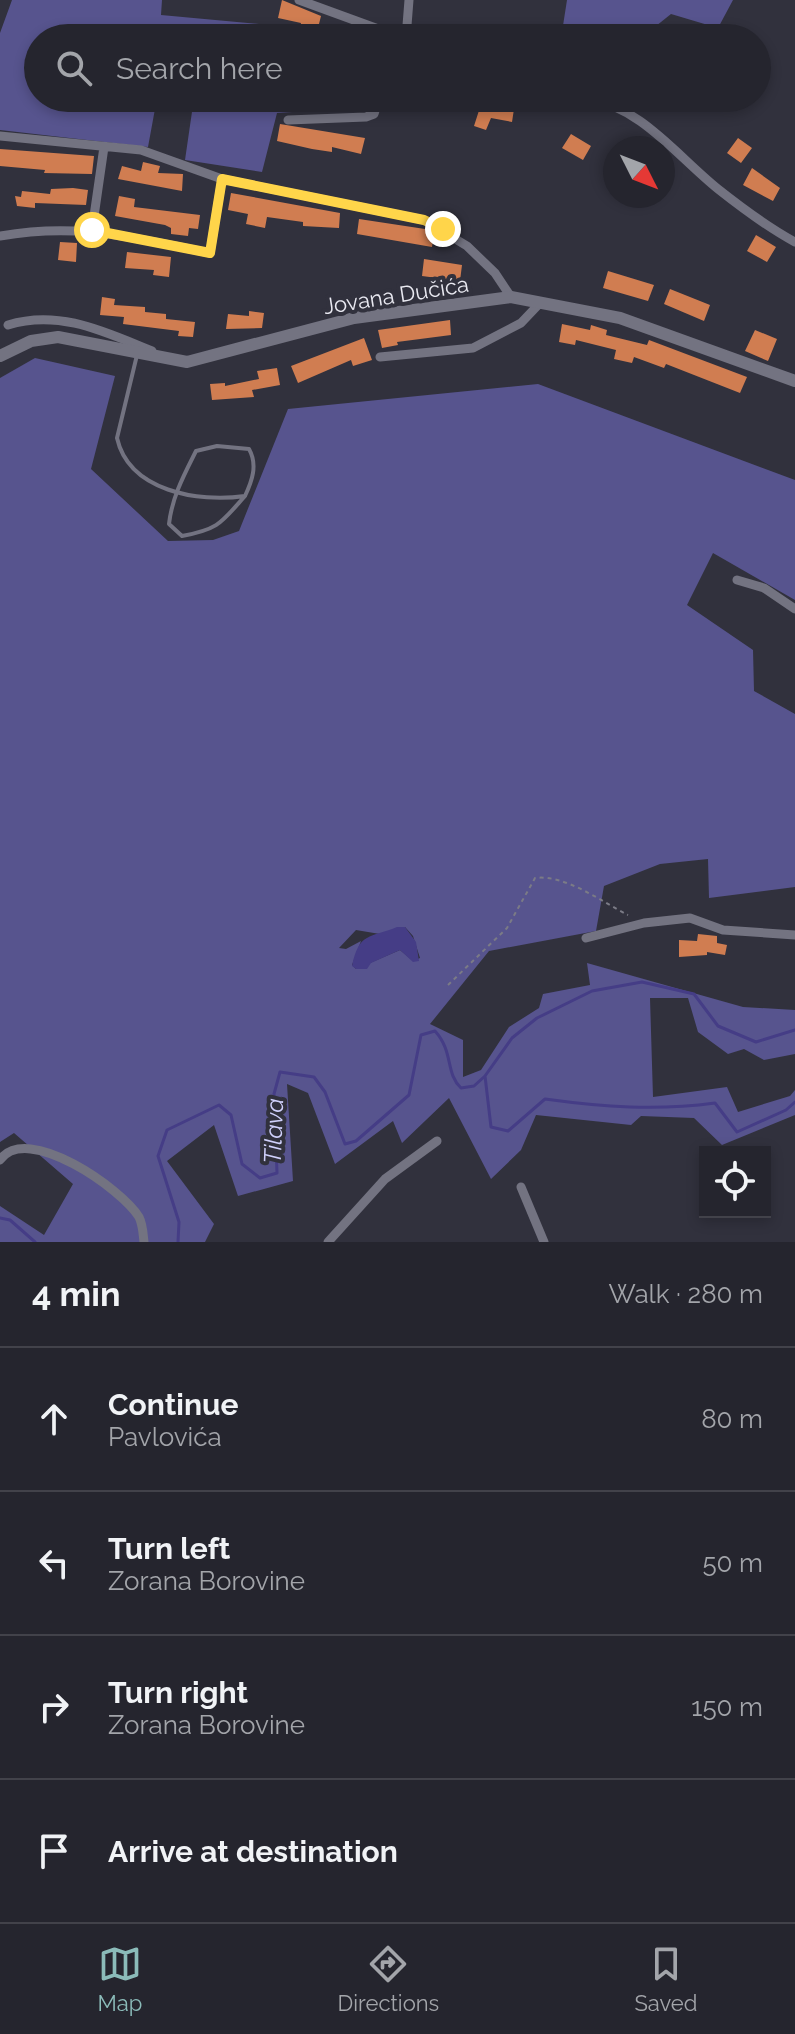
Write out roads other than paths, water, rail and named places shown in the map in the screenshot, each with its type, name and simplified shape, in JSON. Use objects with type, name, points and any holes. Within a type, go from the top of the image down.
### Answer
[{"type":"main road","name":"Jovana Dučića","points":[[0,356],[31,341],[58,337],[187,362],[354,318],[511,297],[620,318],[795,381]]},
{"type":"street","points":[[299,0],[361,24]]},
{"type":"street","points":[[406,24],[409,0]]},
{"type":"street","points":[[288,120],[366,117],[375,112]]},
{"type":"street","points":[[625,112],[635,117],[720,190],[795,242]]},
{"type":"street","points":[[0,136],[141,150],[222,179],[424,220],[457,238],[476,254],[511,297]]},
{"type":"street","points":[[92,230],[104,147]]},
{"type":"street","points":[[0,236],[53,228],[92,230],[210,253],[222,179]]},
{"type":"street","points":[[380,357],[473,348],[521,323],[540,303]]},
{"type":"street","points":[[8,325],[52,319],[86,324],[166,357]]},
{"type":"street","points":[[737,580],[764,588],[795,609]]},
{"type":"street","points":[[586,938],[644,923],[690,918],[711,927],[795,935]]},
{"type":"street","points":[[328,1242],[385,1179],[437,1141]]},
{"type":"street","points":[[0,1160],[5,1153],[17,1149],[50,1153],[71,1161],[137,1215],[144,1242]]},
{"type":"street","points":[[521,1187],[544,1242]]},
{"type":"lane","points":[[137,352],[133,378],[119,421],[120,452],[134,472],[158,487],[177,492],[245,496]]},
{"type":"lane","points":[[217,446],[249,449],[254,457],[253,479],[245,496],[226,520],[212,531],[182,536],[169,524],[171,502],[196,451],[217,446]]},
{"type":"waterway","name":"Tilava","points":[[485,1076],[512,1038],[537,1018],[592,991],[642,982],[694,994],[718,1026],[756,1042],[795,1030]]},
{"type":"waterway","name":"Tilava","points":[[178,1242],[179,1222],[158,1156],[167,1130],[219,1105],[231,1115],[242,1164],[260,1178],[277,1173],[274,1094],[280,1072],[314,1077],[325,1092],[345,1144],[356,1141],[409,1095],[421,1035],[435,1031],[445,1047],[453,1076],[461,1088],[474,1086],[485,1076],[491,1127],[508,1131],[545,1099],[630,1107],[715,1103],[737,1132],[786,1110],[795,1102]]},
{"type":"waterway","name":"Tilava","points":[[0,1218],[10,1220],[35,1242]]}]
